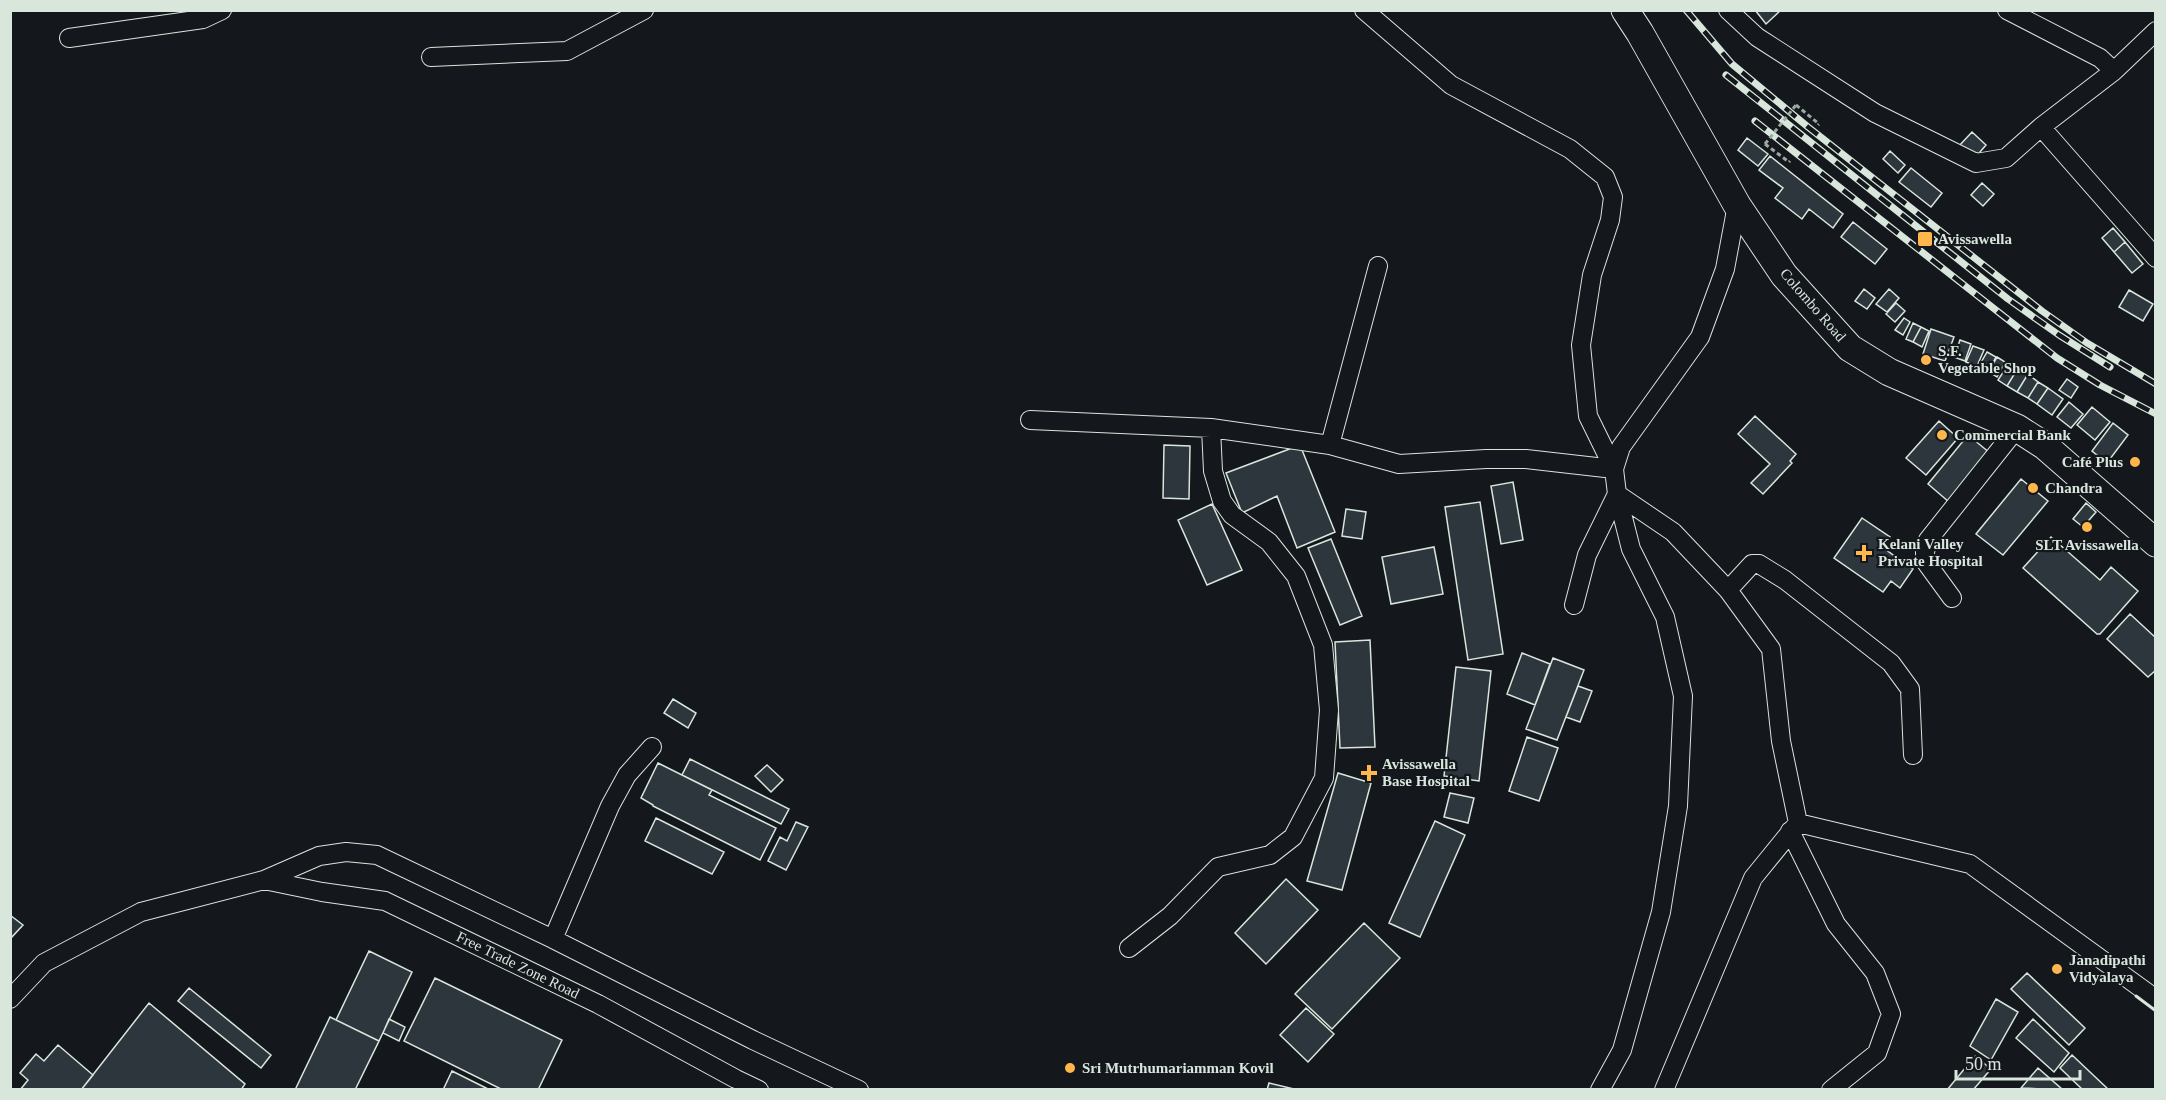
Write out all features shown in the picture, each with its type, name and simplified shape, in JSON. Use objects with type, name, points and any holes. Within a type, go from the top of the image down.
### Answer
[{"type":"highway","name":"Colombo Road","points":[[1625,10],[1640,22],[1737,205],[1784,275],[1850,348],[1889,372],[2018,428],[2045,446],[2156,543]]},
{"type":"street","points":[[69,38],[202,19],[222,10]]},
{"type":"street","points":[[431,57],[567,51],[644,10]]},
{"type":"street","points":[[1364,10],[1451,85],[1570,149],[1605,177],[1613,197],[1610,220],[1592,275],[1581,345],[1588,416],[1614,469],[1617,494],[1631,549],[1665,616],[1683,696],[1678,806],[1661,912],[1622,1050],[1600,1089]]},
{"type":"street","points":[[1728,10],[1757,37],[1875,114],[1976,163],[2006,158],[2114,71],[2156,32]]},
{"type":"street","points":[[2007,10],[2100,58],[2114,71]]},
{"type":"street","points":[[2041,128],[2156,258]]},
{"type":"street","points":[[1614,469],[1621,447],[1700,337],[1725,269],[1737,205]]},
{"type":"street","points":[[1330,445],[1378,266]]},
{"type":"street","points":[[1030,420],[1211,428],[1330,445],[1399,464],[1526,459],[1614,469]]},
{"type":"street","points":[[1129,948],[1170,916],[1218,867],[1270,855],[1293,837],[1323,778],[1329,710],[1323,645],[1296,576],[1269,542],[1232,514],[1222,501],[1213,471],[1211,428]]},
{"type":"street","points":[[1952,598],[1926,561],[1925,552],[1928,540],[2018,428]]},
{"type":"street","points":[[1617,494],[1673,532],[1728,590],[1771,649],[1781,741],[1794,827],[1836,924],[1875,973],[1891,1014],[1877,1053],[1831,1089]]},
{"type":"street","points":[[1574,606],[1587,555],[1617,494]]},
{"type":"street","points":[[1728,590],[1752,564],[1760,564],[1785,580],[1892,663],[1910,689],[1913,755]]},
{"type":"street","points":[[553,939],[610,806],[627,775],[652,747]]},
{"type":"street","points":[[1794,827],[1970,864],[2156,999]]},
{"type":"street","points":[[1664,1089],[1753,878],[1794,827]]},
{"type":"street","name":"Free Trade Zone Road","points":[[10,999],[44,963],[141,912],[264,880],[320,856],[346,852],[377,855],[553,939],[753,1040],[859,1089]]},
{"type":"street","name":"Free Trade Zone Road","points":[[264,880],[322,892],[385,901],[598,1004],[736,1079],[759,1089]]},
{"type":"path","points":[[1790,161],[1765,144],[1796,105],[1818,125]]},
{"type":"building","points":[[1755,10],[1781,10],[1766,24]]},
{"type":"building","points":[[1972,132],[1986,145],[1974,159],[1959,146]]},
{"type":"building","points":[[1747,138],[1768,154],[1758,166],[1738,150]]},
{"type":"building","points":[[1890,151],[1905,165],[1898,173],[1883,159]]},
{"type":"building","points":[[1770,156],[1843,214],[1833,228],[1809,209],[1802,219],[1775,198],[1783,188],[1759,170]]},
{"type":"building","points":[[1911,168],[1942,193],[1931,207],[1899,182]]},
{"type":"building","points":[[1982,183],[1994,194],[1983,206],[1971,195]]},
{"type":"building","points":[[1853,222],[1887,249],[1875,264],[1841,237]]},
{"type":"building","points":[[2113,228],[2125,242],[2114,252],[2102,238]]},
{"type":"building","points":[[2125,242],[2143,264],[2132,273],[2114,252]]},
{"type":"building","points":[[1864,289],[1875,298],[1867,309],[1855,301]]},
{"type":"building","points":[[1889,289],[1899,298],[1887,312],[1876,304]]},
{"type":"building","points":[[2129,290],[2153,304],[2143,321],[2119,307]]},
{"type":"building","points":[[1896,303],[1905,311],[1895,322],[1886,314]]},
{"type":"building","points":[[1904,318],[1910,322],[1903,335],[1895,330]]},
{"type":"building","points":[[1913,323],[1921,327],[1913,342],[1906,339]]},
{"type":"building","points":[[1921,327],[1929,331],[1922,347],[1913,342]]},
{"type":"building","points":[[1931,329],[1954,337],[1945,361],[1923,354]]},
{"type":"building","points":[[1960,340],[1971,344],[1965,361],[1954,357]]},
{"type":"building","points":[[1973,346],[1984,350],[1977,366],[1966,362]]},
{"type":"building","points":[[1987,352],[1996,357],[1988,372],[1979,366]]},
{"type":"building","points":[[1997,357],[2005,362],[1997,377],[1989,372]]},
{"type":"building","points":[[2009,363],[2018,368],[2007,386],[1998,380]]},
{"type":"building","points":[[2018,368],[2028,374],[2017,392],[2007,386]]},
{"type":"building","points":[[2028,374],[2038,382],[2028,398],[2017,392]]},
{"type":"building","points":[[2067,379],[2078,387],[2071,398],[2059,390]]},
{"type":"building","points":[[2038,382],[2048,388],[2037,404],[2028,398]]},
{"type":"building","points":[[2048,388],[2063,399],[2052,415],[2037,404]]},
{"type":"building","points":[[2069,402],[2083,414],[2071,428],[2057,417]]},
{"type":"building","points":[[2092,407],[2110,422],[2095,440],[2077,425]]},
{"type":"building","points":[[1755,416],[1796,454],[1790,461],[1792,463],[1763,494],[1751,483],[1770,464],[1738,434]]},
{"type":"building","points":[[1939,421],[1958,438],[1926,475],[1906,458]]},
{"type":"building","points":[[2113,423],[2128,435],[2107,463],[2092,451]]},
{"type":"building","points":[[1968,435],[1990,453],[1949,502],[1928,484]]},
{"type":"building","points":[[1164,445],[1190,446],[1189,499],[1163,498]]},
{"type":"building","points":[[1300,445],[1335,532],[1297,548],[1277,496],[1242,513],[1226,473]]},
{"type":"building","points":[[2021,479],[2048,501],[2003,555],[1976,534]]},
{"type":"building","points":[[1513,482],[1523,540],[1501,544],[1491,486]]},
{"type":"building","points":[[1480,502],[1503,654],[1468,660],[1445,507]]},
{"type":"building","points":[[2086,503],[2096,512],[2083,527],[2073,519]]},
{"type":"building","points":[[1212,504],[1242,570],[1207,585],[1178,520]]},
{"type":"building","points":[[1346,509],[1366,512],[1362,539],[1342,536]]},
{"type":"building","name":"Kelani Valley Private Hospital","points":[[1862,518],[1890,537],[1882,547],[1913,569],[1900,588],[1891,581],[1883,592],[1834,558]]},
{"type":"building","points":[[2051,537],[2100,580],[2111,567],[2138,591],[2100,634],[2097,634],[2023,568]]},
{"type":"building","points":[[1331,539],[1362,616],[1340,625],[1308,548]]},
{"type":"building","points":[[1434,547],[1443,594],[1391,604],[1382,557]]},
{"type":"building","points":[[2130,614],[2156,638],[2156,670],[2148,677],[2107,639]]},
{"type":"building","points":[[1370,640],[1375,747],[1340,748],[1335,642]]},
{"type":"building","points":[[1522,653],[1550,664],[1535,705],[1507,694]]},
{"type":"building","points":[[1553,658],[1584,670],[1557,740],[1526,729]]},
{"type":"building","points":[[1456,667],[1491,671],[1479,781],[1444,776]]},
{"type":"building","points":[[1578,686],[1592,691],[1580,722],[1566,717]]},
{"type":"building","points":[[673,699],[696,713],[688,728],[664,713]]},
{"type":"building","points":[[1527,737],[1558,748],[1539,801],[1509,791]]},
{"type":"building","points":[[690,759],[789,809],[781,824],[682,775]]},
{"type":"building","points":[[658,763],[712,790],[709,795],[776,828],[760,860],[641,798]]},
{"type":"building","points":[[767,765],[783,780],[771,792],[755,776]]},
{"type":"building","points":[[1338,773],[1371,783],[1342,890],[1307,881]]},
{"type":"building","points":[[1450,793],[1474,798],[1468,823],[1444,817]]},
{"type":"building","points":[[656,818],[724,852],[712,874],[645,841]]},
{"type":"building","points":[[1435,821],[1465,835],[1420,937],[1389,923]]},
{"type":"building","points":[[796,822],[808,827],[786,870],[768,861],[780,837],[787,841]]},
{"type":"building","points":[[1286,879],[1318,910],[1266,964],[1235,933]]},
{"type":"building","points":[[10,915],[23,925],[10,939]]},
{"type":"building","points":[[1364,923],[1400,958],[1332,1029],[1295,994]]},
{"type":"building","points":[[369,951],[412,972],[379,1041],[336,1020]]},
{"type":"building","points":[[2027,973],[2085,1028],[2069,1045],[2011,989]]},
{"type":"building","points":[[435,978],[562,1040],[538,1090],[503,1090],[404,1041]]},
{"type":"building","points":[[189,988],[271,1055],[261,1068],[178,1001]]},
{"type":"building","points":[[1996,999],[2018,1012],[1991,1060],[1970,1046]]},
{"type":"building","points":[[149,1003],[245,1084],[241,1090],[81,1090]]},
{"type":"building","points":[[1306,1008],[1334,1034],[1308,1062],[1280,1035]]},
{"type":"building","points":[[330,1017],[379,1041],[355,1090],[295,1090]]},
{"type":"building","points":[[389,1019],[405,1027],[399,1041],[383,1033]]},
{"type":"building","points":[[2033,1019],[2069,1053],[2054,1072],[2016,1038]]},
{"type":"building","points":[[58,1045],[93,1075],[81,1090],[20,1090],[28,1080],[20,1073],[36,1054],[44,1061]]},
{"type":"building","points":[[2072,1055],[2109,1090],[2083,1090],[2060,1068]]},
{"type":"building","points":[[1975,1056],[1991,1069],[1973,1090],[1947,1090]]},
{"type":"building","points":[[2038,1068],[2063,1090],[2021,1088]]},
{"type":"building","points":[[452,1071],[490,1090],[443,1090]]},
{"type":"building","points":[[1269,1083],[1298,1090],[1267,1090]]},
{"type":"railway","points":[[1686,10],[1732,64],[1808,127],[2042,311],[2087,343],[2156,384]]},
{"type":"railway","points":[[1726,75],[2008,299],[2110,367]]},
{"type":"railway","points":[[1755,121],[2057,358],[2100,385],[2156,414]]},
{"type":"wall","points":[[2136,996],[2156,1011]]},
{"type":"place","name":"Avissawella","points":[[1925,239]]},
{"type":"place","name":"S.F. Vegetable Shop","points":[[1926,360]]},
{"type":"place","name":"Commercial Bank","points":[[1942,435]]},
{"type":"place","name":"Café Plus","points":[[2135,462]]},
{"type":"place","name":"Chandra","points":[[2033,488]]},
{"type":"place","name":"SLT Avissawella","points":[[2087,527]]},
{"type":"place","name":"Kelani Valley Private Hospital","points":[[1864,553]]},
{"type":"place","name":"Avissawella Base Hospital","points":[[1369,773]]},
{"type":"place","name":"Janadipathi Vidyalaya","points":[[2057,969]]},
{"type":"place","name":"Sri Mutrhumariamman Kovil","points":[[1070,1068]]}]
